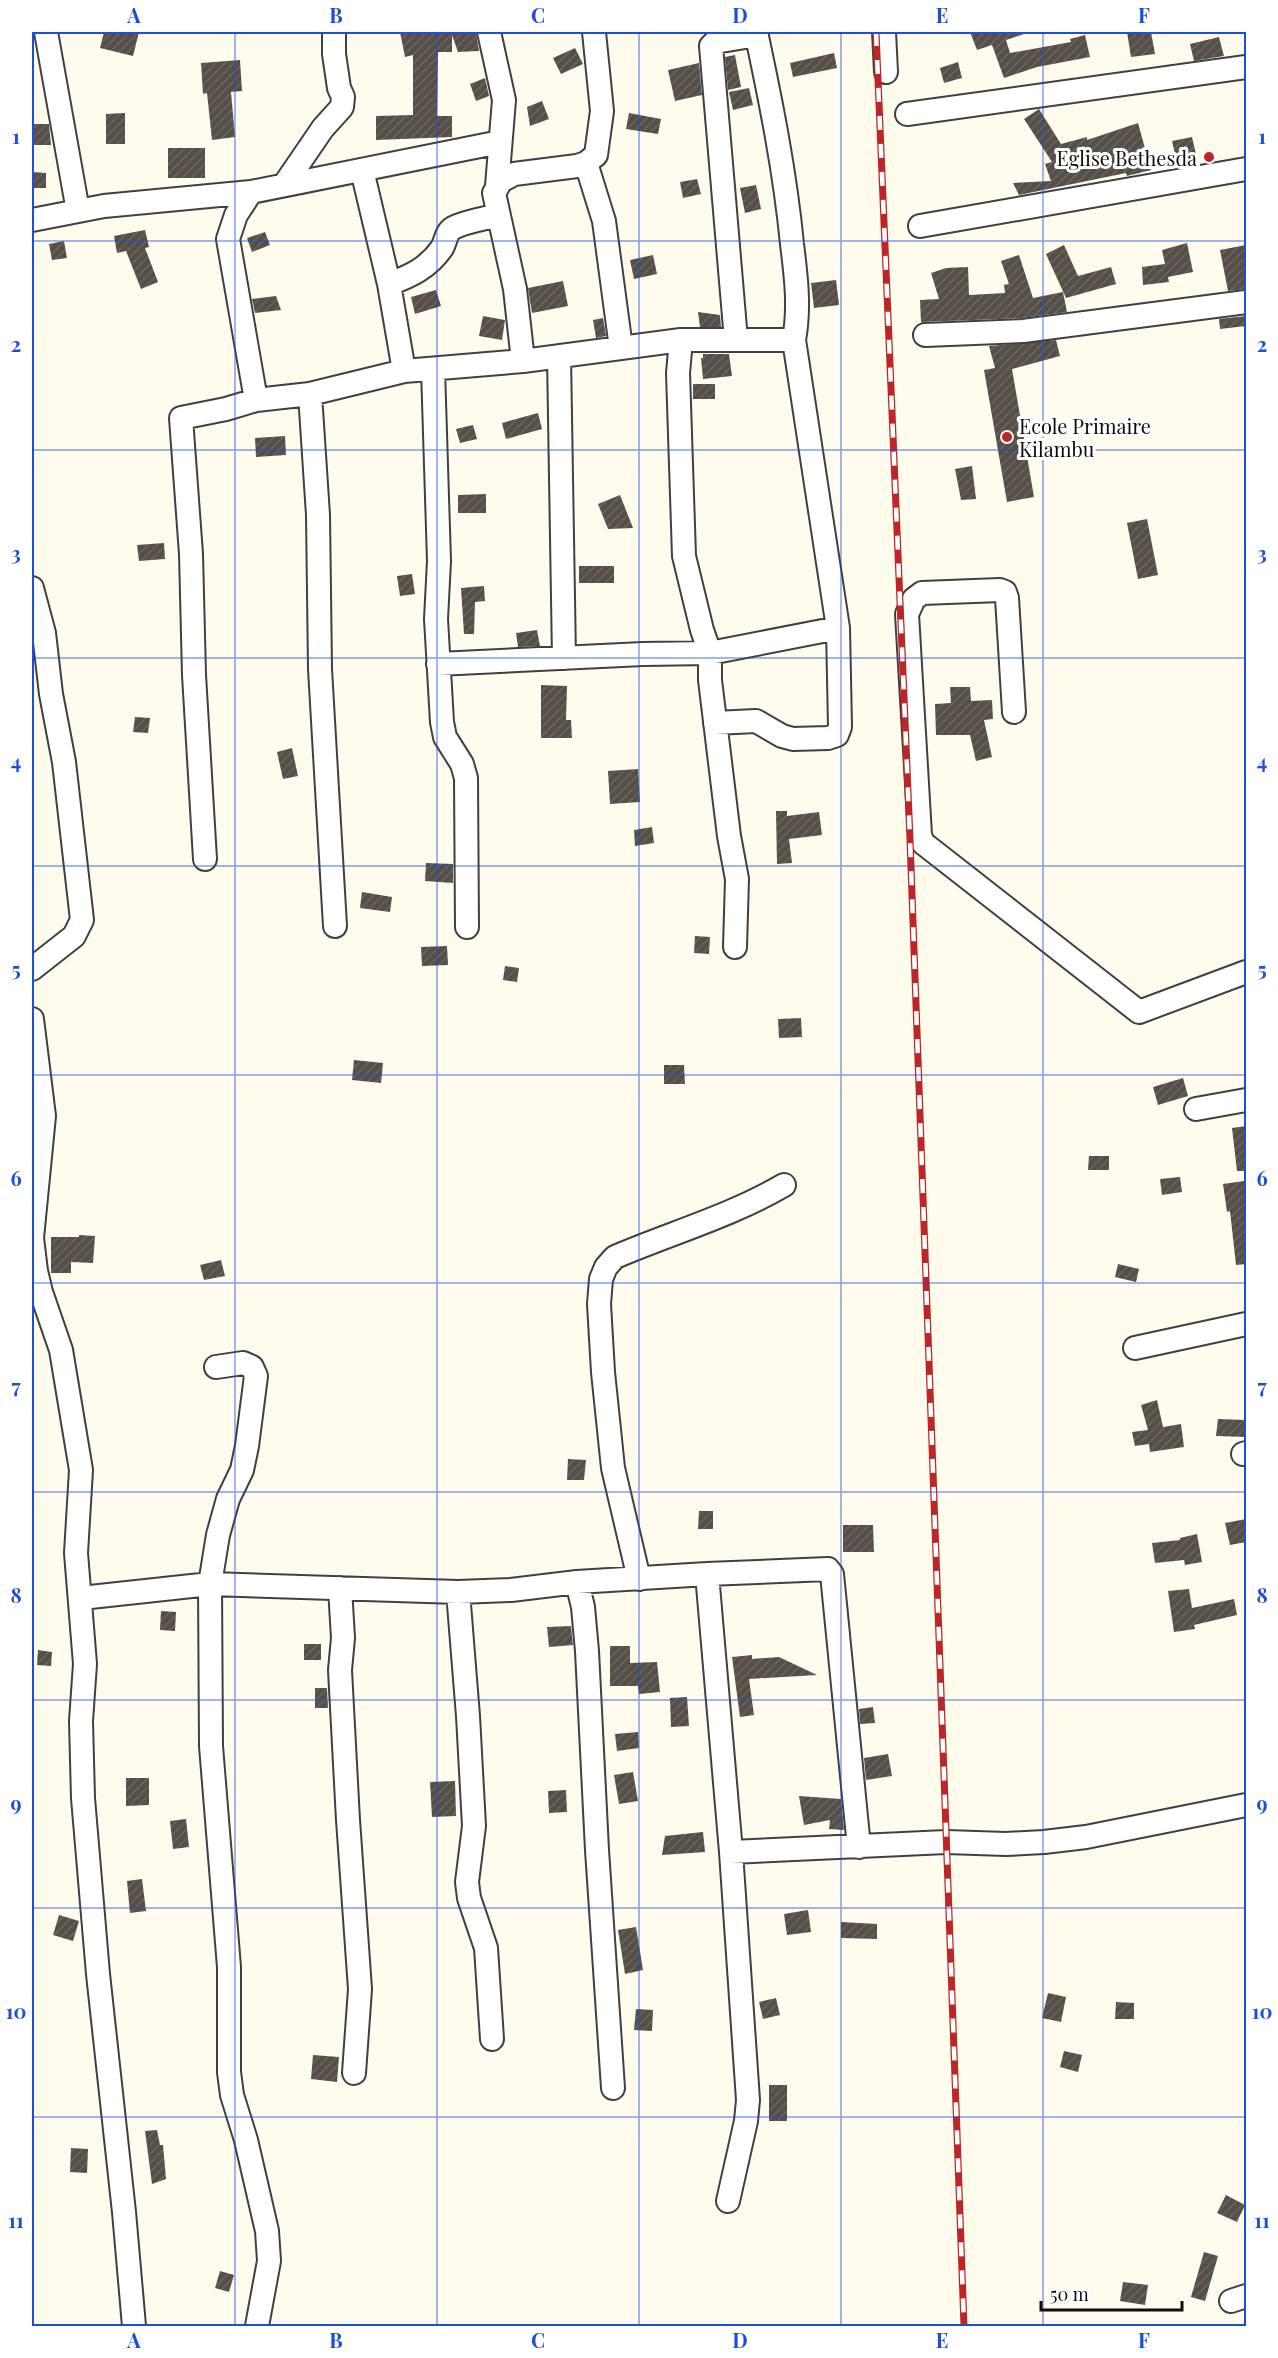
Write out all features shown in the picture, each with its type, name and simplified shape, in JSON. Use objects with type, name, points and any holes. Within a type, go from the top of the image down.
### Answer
[{"type":"street","points":[[46,32],[78,211]]},
{"type":"street","points":[[284,185],[323,128],[342,107],[343,97],[339,88],[334,54],[334,32]]},
{"type":"street","points":[[489,32],[504,100],[497,186],[494,197],[515,289],[524,361]]},
{"type":"street","points":[[497,186],[514,174],[564,169],[586,163],[596,155],[602,111],[594,32]]},
{"type":"street","points":[[884,32],[886,72]]},
{"type":"street","points":[[715,723],[756,721],[782,736],[793,739],[828,738],[837,735],[840,726],[838,628],[794,340],[798,309],[790,218],[757,33],[715,42],[711,46],[736,340]]},
{"type":"street","points":[[907,114],[1246,67]]},
{"type":"street","points":[[32,220],[104,206],[251,192],[500,142]]},
{"type":"street","points":[[586,163],[605,229],[621,348]]},
{"type":"street","points":[[920,226],[1246,169]]},
{"type":"street","points":[[362,170],[389,284],[404,371]]},
{"type":"street","points":[[251,192],[236,216],[228,239],[256,400]]},
{"type":"street","points":[[389,284],[409,276],[431,262],[454,227],[498,215]]},
{"type":"street","points":[[925,335],[1023,330],[1246,302]]},
{"type":"street","points":[[205,859],[194,675],[191,554],[181,418],[256,400],[310,394],[404,371],[524,361],[681,340],[794,340]]},
{"type":"street","points":[[681,340],[678,373],[684,556],[702,630],[710,652],[709,673],[736,879],[735,947]]},
{"type":"street","points":[[559,356],[564,658]]},
{"type":"street","points":[[433,369],[439,561],[436,619],[438,664],[445,737],[462,764],[466,778],[467,927]]},
{"type":"street","points":[[310,394],[318,515],[320,669],[335,926]]},
{"type":"street","points":[[32,588],[44,633],[51,694],[64,762],[82,920],[74,936],[32,969]]},
{"type":"street","points":[[1014,712],[1005,592],[1000,590],[922,593],[914,599],[907,614],[920,835],[923,843],[1139,1012],[1246,972]]},
{"type":"street","points":[[438,664],[710,652],[838,628]]},
{"type":"street","points":[[32,1019],[44,1116],[32,1238],[39,1281],[61,1350],[81,1470],[76,1553],[85,1664],[81,1721],[83,1798],[98,1974],[134,2326]]},
{"type":"street","points":[[1196,1109],[1246,1100]]},
{"type":"street","points":[[639,1579],[613,1468],[607,1427],[600,1304],[601,1280],[606,1267],[615,1257],[763,1198],[784,1185]]},
{"type":"street","points":[[1135,1348],[1246,1324]]},
{"type":"street","points":[[216,1367],[243,1364],[252,1367],[256,1376],[242,1470],[228,1499],[218,1535],[210,1584],[211,1746],[229,1967],[229,2072],[232,2095],[246,2140],[267,2231],[269,2261],[257,2326]]},
{"type":"street","points":[[81,1598],[210,1584],[458,1592],[511,1590],[577,1582],[828,1569],[831,1574],[859,1847]]},
{"type":"street","points":[[707,1574],[731,1852],[748,2100],[746,2121],[728,2201]]},
{"type":"street","points":[[577,1582],[583,1607],[588,1651],[597,1850],[613,2088]]},
{"type":"street","points":[[340,1588],[343,1638],[340,1670],[360,1989],[354,2073]]},
{"type":"street","points":[[458,1592],[474,1826],[467,1882],[469,1898],[486,1948],[492,2038]]},
{"type":"street","points":[[731,1852],[946,1842],[1006,1844],[1044,1842],[1086,1837],[1246,1805]]},
{"type":"building","points":[[104,32],[139,32],[133,56],[100,48]]},
{"type":"building","points":[[400,32],[476,32],[479,51],[458,52],[452,35],[452,52],[438,52],[437,116],[452,116],[452,137],[376,140],[376,116],[413,115],[413,55],[405,57]]},
{"type":"building","points":[[970,32],[1024,32],[1024,34],[1006,40],[1010,53],[1071,42],[1070,39],[1085,35],[1090,57],[1037,67],[1004,78],[992,45],[977,50]]},
{"type":"building","points":[[1127,32],[1151,32],[1155,54],[1131,57]]},
{"type":"building","points":[[1219,37],[1224,56],[1194,61],[1190,44]]},
{"type":"building","points":[[575,48],[583,64],[561,74],[553,58]]},
{"type":"building","points":[[834,53],[837,68],[793,77],[790,63]]},
{"type":"building","points":[[735,55],[741,87],[728,90],[725,57]]},
{"type":"building","points":[[240,60],[242,91],[231,92],[235,137],[212,140],[207,93],[203,94],[201,63]]},
{"type":"building","points":[[958,62],[962,78],[944,83],[940,68]]},
{"type":"building","points":[[699,63],[702,95],[675,101],[668,70]]},
{"type":"building","points":[[485,78],[489,96],[476,101],[470,84]]},
{"type":"building","points":[[749,88],[753,105],[733,110],[729,92]]},
{"type":"building","points":[[542,101],[549,119],[530,126],[527,107]]},
{"type":"building","points":[[1039,109],[1061,144],[1087,137],[1087,140],[1138,123],[1151,170],[1019,195],[1013,183],[1051,181],[1045,164],[1052,162],[1024,119]]},
{"type":"building","points":[[125,113],[125,144],[106,144],[106,114]]},
{"type":"building","points":[[629,113],[661,119],[658,134],[626,129]]},
{"type":"building","points":[[32,124],[49,124],[51,145],[32,145]]},
{"type":"building","points":[[1192,137],[1198,163],[1178,167],[1172,141]]},
{"type":"building","points":[[168,148],[205,148],[205,178],[168,178]]},
{"type":"building","points":[[32,172],[46,173],[46,188],[32,188]]},
{"type":"building","points":[[697,179],[701,194],[683,198],[680,182]]},
{"type":"building","points":[[756,185],[761,209],[745,213],[740,188]]},
{"type":"building","points":[[145,230],[149,247],[145,248],[158,282],[141,289],[126,251],[117,253],[114,236]]},
{"type":"building","points":[[265,232],[270,245],[252,252],[247,238]]},
{"type":"building","points":[[64,241],[67,258],[52,260],[49,244]]},
{"type":"building","points":[[1187,243],[1193,272],[1168,277],[1169,282],[1143,285],[1142,267],[1165,264],[1162,250]]},
{"type":"building","points":[[1064,245],[1078,276],[1111,267],[1116,284],[1066,298],[1046,254]]},
{"type":"building","points":[[1246,245],[1246,289],[1228,291],[1220,250]]},
{"type":"building","points":[[653,255],[657,274],[634,279],[630,260]]},
{"type":"building","points":[[1019,255],[1033,298],[1063,292],[1067,312],[1022,318],[921,322],[920,300],[939,299],[931,273],[946,268],[968,267],[969,295],[1005,293],[1004,285],[1009,284],[1001,261]]},
{"type":"building","points":[[836,280],[839,305],[814,308],[811,283]]},
{"type":"building","points":[[563,281],[568,306],[532,313],[528,288]]},
{"type":"building","points":[[436,290],[441,306],[415,314],[411,297]]},
{"type":"building","points":[[276,296],[281,310],[255,313],[252,299]]},
{"type":"building","points":[[698,312],[720,315],[721,327],[700,327]]},
{"type":"building","points":[[483,316],[505,320],[502,340],[479,336]]},
{"type":"building","points":[[1246,316],[1246,326],[1220,329],[1219,319]]},
{"type":"building","points":[[603,318],[606,336],[596,338],[593,320]]},
{"type":"building","points":[[1056,340],[1060,356],[1012,369],[1034,497],[1007,502],[984,370],[995,368],[989,346]]},
{"type":"building","points":[[703,354],[729,354],[732,376],[703,379],[701,358]]},
{"type":"building","points":[[693,384],[715,384],[715,399],[693,399]]},
{"type":"building","points":[[538,413],[542,429],[506,439],[502,423]]},
{"type":"building","points":[[473,425],[477,439],[460,443],[456,429]]},
{"type":"building","points":[[285,436],[286,455],[256,457],[255,438]]},
{"type":"building","points":[[972,466],[976,499],[961,500],[955,469]]},
{"type":"building","points":[[486,494],[486,513],[458,513],[458,495]]},
{"type":"building","points":[[620,495],[633,528],[608,529],[598,504]]},
{"type":"building","points":[[1147,519],[1158,575],[1138,579],[1127,523]]},
{"type":"building","points":[[164,543],[165,559],[139,561],[137,545]]},
{"type":"building","points":[[579,566],[614,566],[614,583],[579,583]]},
{"type":"building","points":[[412,574],[415,594],[400,596],[397,576]]},
{"type":"building","points":[[484,586],[485,601],[475,602],[474,634],[464,634],[461,588]]},
{"type":"building","points":[[537,630],[540,646],[518,647],[516,633]]},
{"type":"building","points":[[541,685],[567,686],[566,720],[571,720],[572,738],[541,738]]},
{"type":"building","points":[[950,687],[970,687],[971,701],[992,700],[993,719],[984,720],[992,757],[976,761],[970,735],[936,735],[935,704],[951,703]]},
{"type":"building","points":[[135,717],[150,718],[148,733],[133,732]]},
{"type":"building","points":[[292,748],[298,776],[283,779],[277,752]]},
{"type":"building","points":[[638,769],[640,802],[610,804],[608,771]]},
{"type":"building","points":[[776,811],[787,811],[787,816],[819,812],[822,835],[789,839],[792,863],[777,864]]},
{"type":"building","points":[[652,827],[654,843],[635,846],[634,830]]},
{"type":"building","points":[[426,863],[453,864],[453,883],[425,881]]},
{"type":"building","points":[[362,892],[392,897],[390,912],[360,908]]},
{"type":"building","points":[[695,936],[710,937],[709,954],[694,953]]},
{"type":"building","points":[[447,946],[448,965],[422,966],[421,947]]},
{"type":"building","points":[[505,966],[519,968],[517,982],[503,980]]},
{"type":"building","points":[[801,1018],[802,1037],[779,1038],[778,1019]]},
{"type":"building","points":[[354,1060],[383,1063],[381,1083],[352,1080]]},
{"type":"building","points":[[664,1065],[684,1065],[685,1084],[664,1084]]},
{"type":"building","points":[[1183,1078],[1188,1096],[1158,1105],[1153,1087]]},
{"type":"building","points":[[1246,1126],[1246,1171],[1237,1171],[1232,1128]]},
{"type":"building","points":[[1089,1156],[1109,1156],[1109,1170],[1088,1170]]},
{"type":"building","points":[[1180,1177],[1182,1192],[1162,1195],[1160,1179]]},
{"type":"building","points":[[1244,1181],[1246,1264],[1236,1265],[1230,1211],[1227,1212],[1223,1184]]},
{"type":"building","points":[[79,1235],[95,1236],[93,1263],[71,1262],[71,1273],[51,1273],[51,1237],[79,1237]]},
{"type":"building","points":[[221,1260],[225,1276],[204,1280],[200,1265]]},
{"type":"building","points":[[1118,1264],[1139,1269],[1136,1282],[1115,1277]]},
{"type":"building","points":[[1157,1400],[1163,1427],[1181,1424],[1184,1447],[1150,1452],[1149,1444],[1135,1446],[1132,1432],[1148,1430],[1141,1405]]},
{"type":"building","points":[[1218,1419],[1246,1420],[1246,1437],[1216,1436]]},
{"type":"building","points":[[568,1459],[586,1460],[584,1480],[567,1480]]},
{"type":"building","points":[[699,1511],[713,1511],[713,1529],[698,1529]]},
{"type":"building","points":[[1246,1519],[1246,1542],[1230,1545],[1225,1523]]},
{"type":"building","points":[[843,1525],[873,1525],[874,1552],[843,1552]]},
{"type":"building","points":[[1197,1534],[1202,1562],[1185,1565],[1184,1560],[1155,1563],[1152,1543],[1180,1540],[1180,1538]]},
{"type":"building","points":[[1189,1589],[1192,1608],[1234,1599],[1237,1615],[1194,1625],[1195,1629],[1174,1632],[1168,1591]]},
{"type":"building","points":[[161,1611],[176,1612],[175,1631],[160,1630]]},
{"type":"building","points":[[571,1626],[573,1645],[549,1647],[547,1627]]},
{"type":"building","points":[[304,1644],[321,1644],[321,1660],[304,1660]]},
{"type":"building","points":[[610,1646],[630,1646],[630,1663],[657,1662],[660,1692],[639,1694],[638,1686],[610,1686]]},
{"type":"building","points":[[38,1650],[52,1652],[51,1666],[37,1665]]},
{"type":"building","points":[[752,1655],[752,1659],[779,1657],[817,1675],[749,1679],[754,1715],[740,1717],[732,1657]]},
{"type":"building","points":[[315,1688],[327,1688],[328,1708],[315,1708]]},
{"type":"building","points":[[687,1697],[689,1726],[671,1727],[670,1698]]},
{"type":"building","points":[[873,1707],[875,1723],[860,1724],[859,1709]]},
{"type":"building","points":[[638,1732],[639,1748],[617,1751],[615,1734]]},
{"type":"building","points":[[888,1754],[892,1776],[866,1780],[864,1758]]},
{"type":"building","points":[[633,1772],[638,1801],[619,1804],[614,1775]]},
{"type":"building","points":[[126,1778],[149,1778],[149,1805],[126,1806]]},
{"type":"building","points":[[455,1781],[456,1816],[432,1817],[430,1782]]},
{"type":"building","points":[[566,1790],[567,1812],[549,1813],[548,1791]]},
{"type":"building","points":[[799,1796],[841,1799],[844,1830],[829,1829],[830,1820],[804,1825]]},
{"type":"building","points":[[186,1819],[189,1847],[173,1849],[170,1821]]},
{"type":"building","points":[[703,1832],[705,1852],[662,1855],[665,1836]]},
{"type":"building","points":[[142,1879],[146,1911],[130,1913],[127,1881]]},
{"type":"building","points":[[808,1910],[811,1932],[787,1935],[784,1914]]},
{"type":"building","points":[[59,1915],[79,1921],[73,1941],[53,1935]]},
{"type":"building","points":[[841,1922],[877,1924],[877,1939],[841,1938]]},
{"type":"building","points":[[636,1927],[643,1970],[625,1974],[618,1930]]},
{"type":"building","points":[[1048,1993],[1066,1997],[1061,2022],[1042,2018]]},
{"type":"building","points":[[776,1998],[780,2015],[763,2019],[759,2002]]},
{"type":"building","points":[[1116,2002],[1134,2003],[1134,2019],[1115,2019]]},
{"type":"building","points":[[636,2009],[653,2010],[652,2031],[634,2030]]},
{"type":"building","points":[[1064,2051],[1082,2055],[1078,2072],[1060,2067]]},
{"type":"building","points":[[313,2055],[339,2057],[337,2082],[311,2079]]},
{"type":"building","points":[[769,2085],[787,2085],[787,2121],[769,2121]]},
{"type":"building","points":[[157,2130],[160,2145],[163,2145],[166,2179],[152,2184],[145,2131]]},
{"type":"building","points":[[71,2148],[88,2149],[87,2173],[70,2172]]},
{"type":"building","points":[[1226,2195],[1245,2205],[1237,2222],[1217,2213]]},
{"type":"building","points":[[1204,2252],[1218,2256],[1205,2301],[1191,2297]]},
{"type":"building","points":[[220,2271],[234,2275],[229,2292],[215,2288]]},
{"type":"building","points":[[1123,2282],[1148,2285],[1145,2305],[1120,2301]]},
{"type":"railway","points":[[876,32],[910,839],[964,2326]]},
{"type":"place","name":"Eglise Bethesda","points":[[1209,157]]},
{"type":"place","name":"Ecole Primaire Kilambu","points":[[1007,437]]}]
